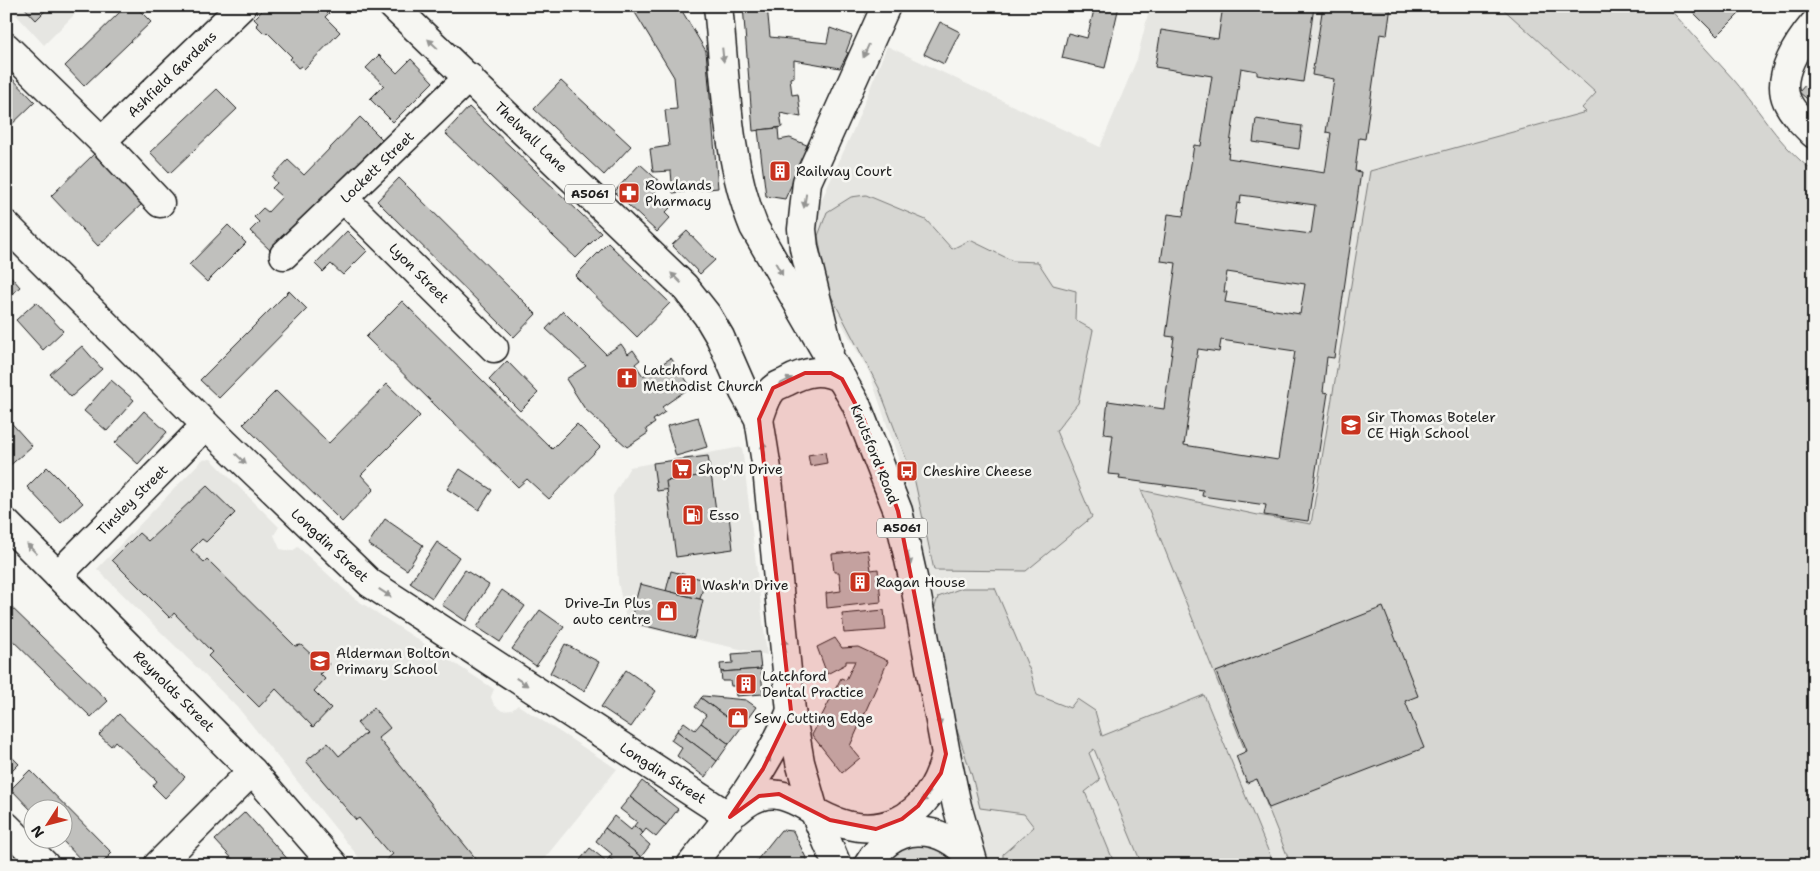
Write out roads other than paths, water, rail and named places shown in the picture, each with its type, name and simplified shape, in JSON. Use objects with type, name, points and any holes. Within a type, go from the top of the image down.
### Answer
[{"type":"main road","name":"Ashfield Gardens","points":[[102,141],[242,6]]},
{"type":"main road","name":"Thelwall Lane","points":[[393,6],[469,77],[684,286],[707,315],[720,337],[744,392],[759,419]]},
{"type":"main road","name":"Knutsford Road","points":[[718,6],[736,172],[745,204],[754,227],[864,420],[898,511],[916,591],[946,754],[973,861]]},
{"type":"main road","points":[[759,419],[765,401],[773,388],[805,373],[820,371],[831,373],[837,370],[804,248],[803,209],[807,182],[886,6]]},
{"type":"main road","points":[[1814,24],[1799,42],[1792,55],[1786,86],[1786,99],[1792,111],[1814,134]]},
{"type":"main road","points":[[6,47],[102,141],[160,203]]},
{"type":"main road","name":"Lockett Street","points":[[284,255],[469,77]]},
{"type":"main road","name":"Lyon Street","points":[[344,199],[494,348]]},
{"type":"main road","name":"Longdin Street","points":[[6,225],[206,425],[370,583],[730,816]]},
{"type":"main road","name":"A5061","points":[[759,419],[767,469],[791,711],[800,762],[814,811],[837,865]]},
{"type":"main road","name":"Tinsley Street","points":[[58,575],[206,425]]},
{"type":"main road","name":"Reynolds Street","points":[[6,523],[252,771],[334,865]]},
{"type":"main road","points":[[691,865],[730,816],[763,769],[778,742],[791,711]]},
{"type":"main road","name":"A5061","points":[[814,811],[830,820],[862,829],[890,825],[918,806],[931,791],[941,773],[946,754]]},
{"type":"main road","points":[[158,865],[252,771]]},
{"type":"main road","points":[[730,816],[750,800],[769,794],[791,798],[814,811]]},
{"type":"main road","points":[[6,826],[45,865]]},
{"type":"main road","points":[[868,865],[879,851],[891,841],[919,830],[934,832],[951,838],[973,861]]},
{"type":"place","name":"Railway Court","points":[[780,171]]},
{"type":"place","name":"Rowlands Pharmacy","points":[[629,193]]},
{"type":"place","name":"Latchford Methodist Church","points":[[627,378]]},
{"type":"place","name":"Sir Thomas Boteler CE High School","points":[[1351,425]]},
{"type":"place","name":"Shop'N Drive","points":[[682,469]]},
{"type":"place","name":"Cheshire Cheese","points":[[907,471]]},
{"type":"place","name":"Esso","points":[[693,515]]},
{"type":"place","name":"Ragan House","points":[[860,582]]},
{"type":"place","name":"Wash'n Drive","points":[[686,585]]},
{"type":"place","name":"Drive-In Plus auto centre","points":[[667,611]]},
{"type":"place","name":"Alderman Bolton Primary School","points":[[320,661]]},
{"type":"place","name":"Latchford Dental Practice","points":[[746,684]]},
{"type":"place","name":"Sew Cutting Edge","points":[[738,718]]}]
